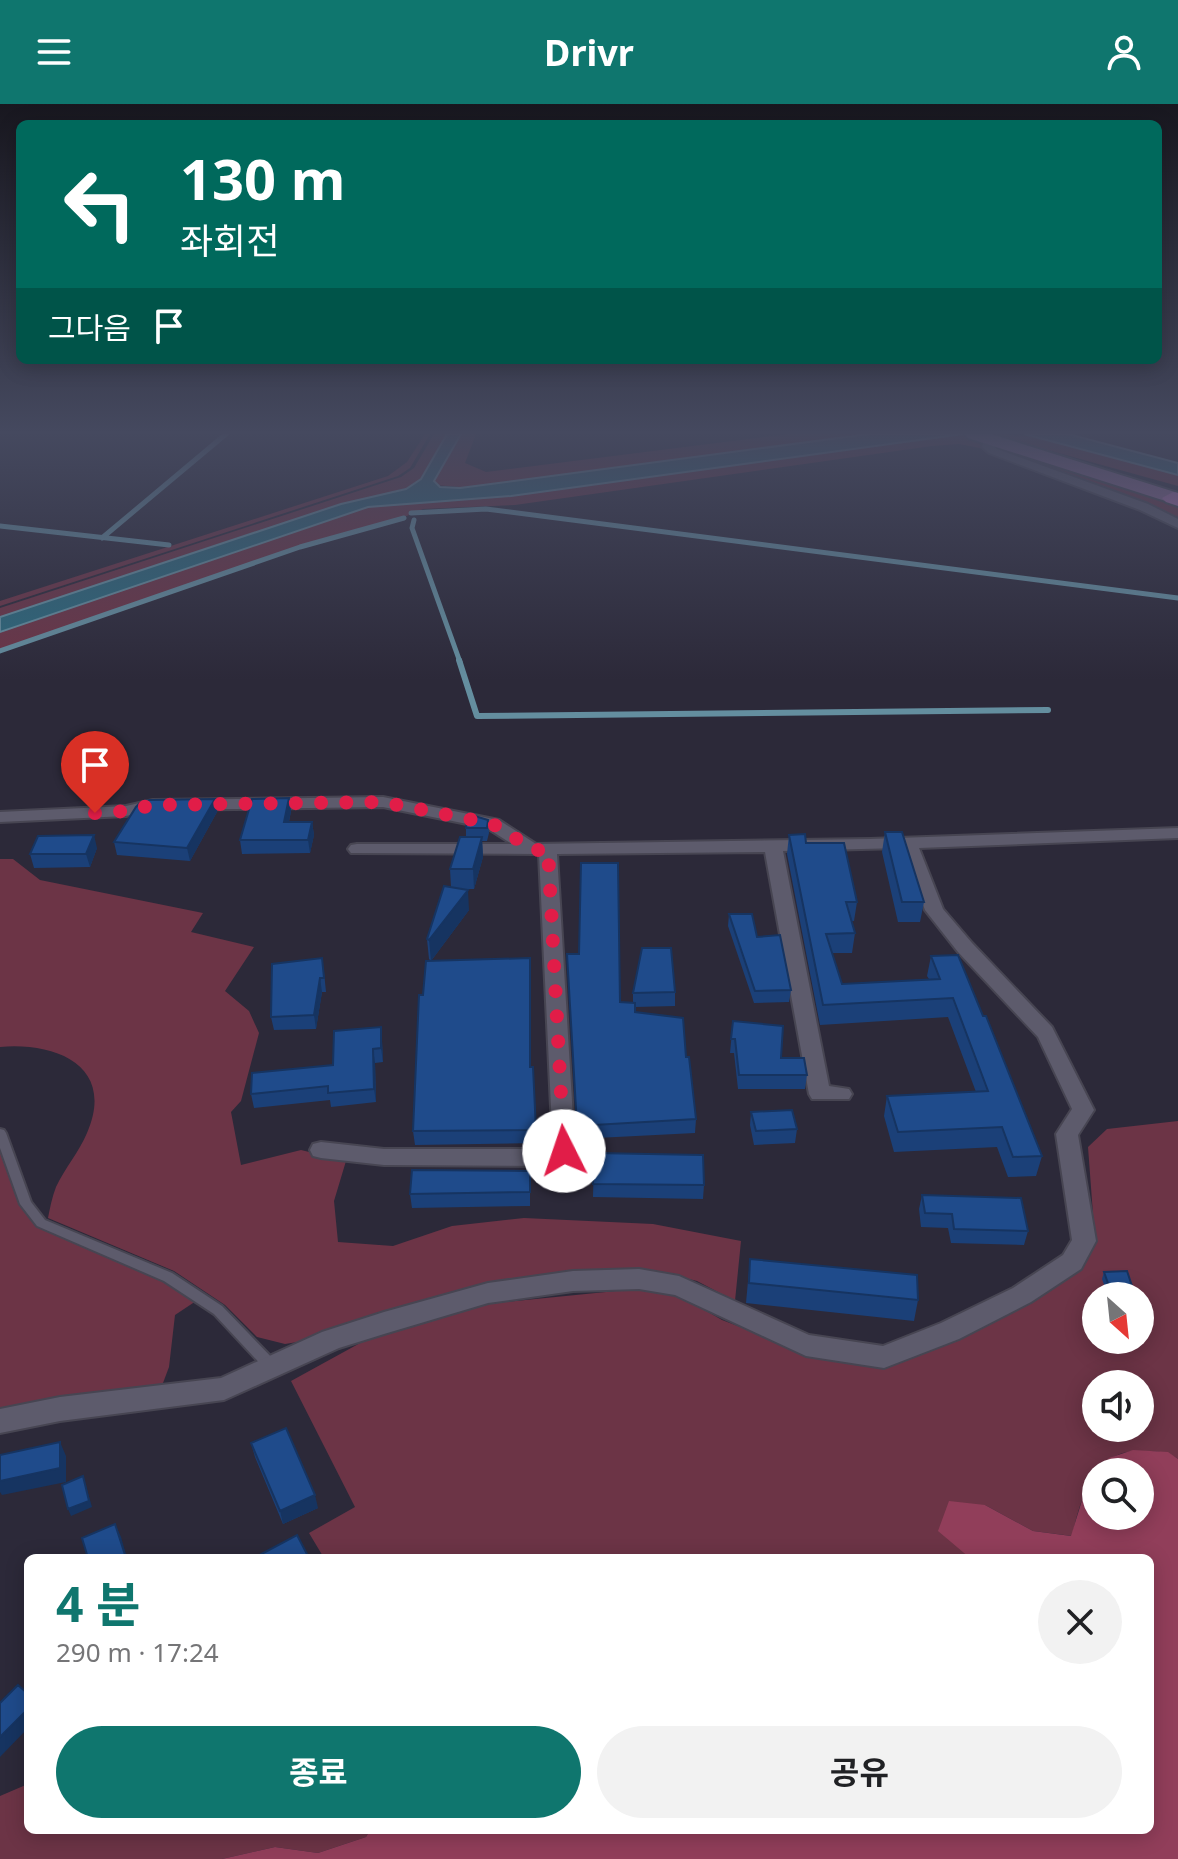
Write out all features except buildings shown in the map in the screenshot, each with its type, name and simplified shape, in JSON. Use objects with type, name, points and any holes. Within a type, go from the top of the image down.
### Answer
[{"type":"street","points":[[0,817],[126,811],[153,805],[383,802],[493,824],[541,850]]},
{"type":"street","points":[[357,849],[541,850],[909,844],[1178,833]]},
{"type":"street","points":[[0,1421],[60,1409],[224,1389],[331,1340],[488,1293],[573,1281],[639,1279],[679,1286],[806,1345],[884,1357],[950,1331],[1022,1295],[1072,1262],[1084,1241],[1067,1134],[1083,1110],[1046,1034],[1005,985],[957,939],[938,915],[922,883],[909,844]]},
{"type":"street","points":[[773,846],[820,1094],[841,1094]]},
{"type":"street","points":[[321,1150],[384,1157],[526,1158],[558,1158],[564,1151],[541,850]]},
{"type":"lane","points":[[0,1133],[26,1204],[41,1223],[168,1277],[218,1310],[273,1369]]},
{"type":"shaded area","points":[[264,516],[276,516],[0,606],[0,601]]},
{"type":"shaded area","points":[[282,516],[305,516],[0,617],[0,608]]},
{"type":"shaded area","points":[[342,516],[407,516],[300,547],[0,650],[0,632]]},
{"type":"shaded area","points":[[0,859],[13,859],[40,880],[203,913],[191,932],[254,947],[225,991],[249,1011],[259,1033],[241,1101],[231,1112],[241,1165],[301,1150],[346,1161],[334,1201],[338,1242],[393,1246],[452,1226],[524,1218],[653,1224],[741,1241],[735,1301],[697,1281],[656,1271],[587,1272],[322,1338],[285,1344],[257,1337],[225,1305],[174,1271],[48,1218],[56,1187],[87,1133],[94,1110],[94,1091],[87,1075],[60,1054],[41,1049],[0,1047]]},
{"type":"shaded area","points":[[1178,1121],[1178,1459],[1156,1451],[1125,1453],[1111,1458],[1082,1458],[1082,1501],[1072,1536],[1033,1531],[985,1505],[971,1554],[322,1554],[309,1533],[355,1507],[291,1381],[382,1331],[486,1304],[636,1289],[675,1293],[722,1320],[811,1354],[851,1364],[883,1366],[960,1339],[1032,1298],[1095,1241],[1088,1147],[1107,1129]]},
{"type":"shaded area","points":[[0,1147],[23,1206],[37,1225],[165,1280],[196,1301],[175,1315],[169,1367],[160,1391],[0,1413]]},
{"type":"shaded area","points":[[1133,1450],[1168,1452],[1178,1459],[1178,1859],[222,1859],[275,1847],[318,1853],[368,1834],[1154,1834],[1154,1554],[965,1554],[938,1531],[949,1501],[985,1505],[1033,1531],[1071,1536],[1082,1500],[1082,1530],[1154,1530],[1154,1458],[1109,1458]]},
{"type":"shaded area","points":[[24,1786],[24,1834],[368,1834],[318,1853],[275,1847],[222,1859],[0,1859],[0,1796]]},
{"type":"water","points":[[305,516],[342,516],[0,632],[0,617]]},
{"type":"waterway","points":[[103,538],[128,516]]},
{"type":"waterway","points":[[540,516],[1178,598]]},
{"type":"waterway","points":[[0,651],[300,547],[404,518]]},
{"type":"waterway","points":[[414,520],[412,528],[460,662]]},
{"type":"waterway","points":[[0,526],[103,538]]},
{"type":"waterway","points":[[103,538],[169,545]]},
{"type":"waterway","points":[[459,660],[477,716],[1048,710]]},
{"type":"route","points":[[95,813],[153,805],[383,802],[493,824],[534,850],[548,850],[564,1151]]}]
